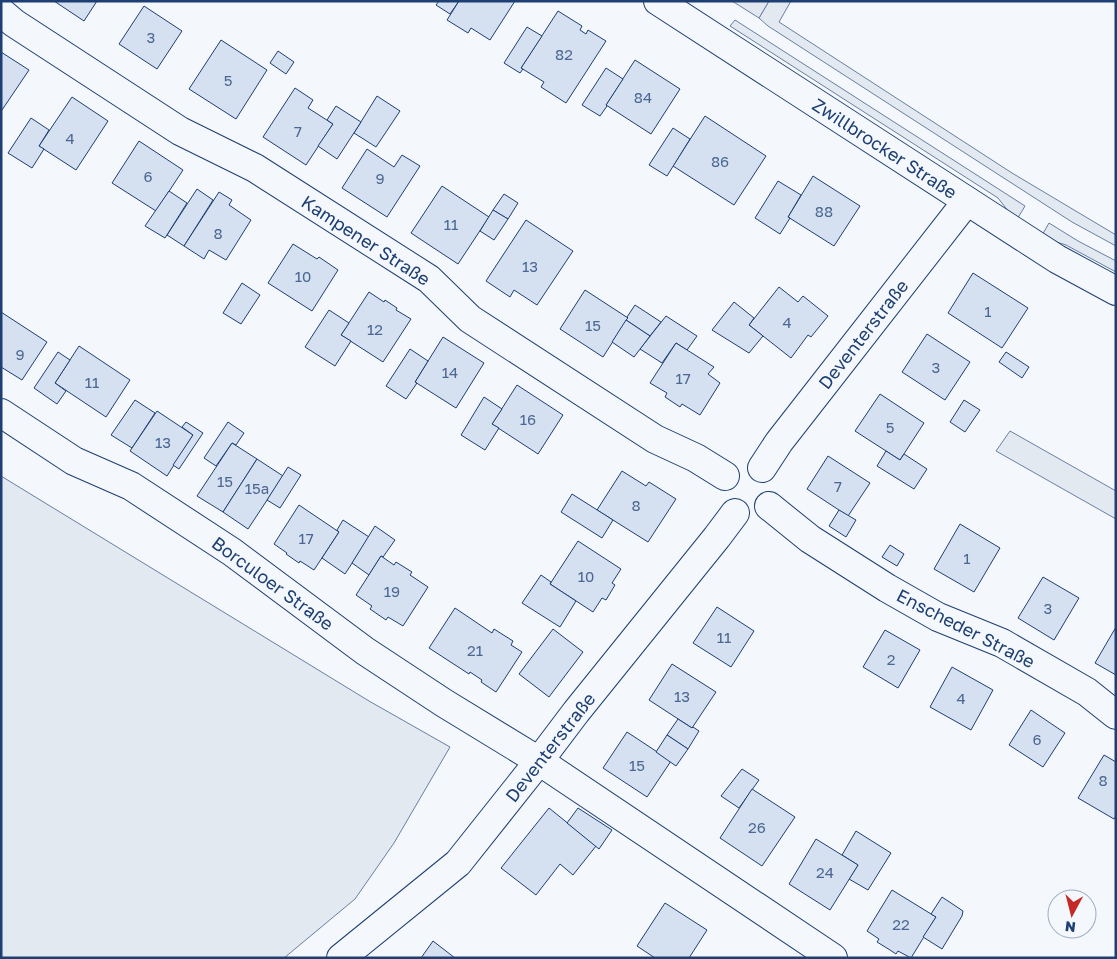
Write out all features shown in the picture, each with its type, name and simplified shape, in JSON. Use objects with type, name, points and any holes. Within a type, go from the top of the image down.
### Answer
[{"type":"street","name":"Zwillbrocker Straße","points":[[658,1],[1057,259],[1116,290]]},
{"type":"street","name":"Kampener Straße","points":[[1,12],[14,23],[180,130],[255,168],[429,279],[470,318],[655,439],[696,458],[725,476]]},
{"type":"street","name":"Deventerstraße","points":[[762,468],[779,442],[967,201]]},
{"type":"street","name":"Borculoer Straße","points":[[1,413],[74,461],[131,486],[225,547],[365,651],[444,703],[539,761]]},
{"type":"street","points":[[745,464],[762,468],[768,474],[774,490],[769,506],[755,516],[746,516],[730,510],[722,495],[725,476],[737,466],[745,464]]},
{"type":"street","name":"Enscheder Straße","points":[[769,506],[810,539],[887,588],[938,617],[1002,642],[1087,692],[1116,715]]},
{"type":"street","name":"Deventerstraße","points":[[342,958],[458,863],[735,512]]},
{"type":"street","points":[[539,761],[833,958]]},
{"type":"shaded area","points":[[732,1],[769,1],[759,18]]},
{"type":"shaded area","points":[[769,1],[791,1],[779,22],[1012,173],[1116,235],[1116,246],[1072,222],[768,26],[759,18]]},
{"type":"shaded area","points":[[735,20],[1025,206],[1016,221],[998,198],[730,26]]},
{"type":"shaded area","points":[[1049,223],[1116,261],[1116,272],[1066,245],[1041,237]]},
{"type":"shaded area","points":[[1010,431],[1116,491],[1116,519],[996,451]]},
{"type":"shaded area","points":[[1,476],[369,701],[450,747],[394,843],[355,899],[284,958],[1,958]]},
{"type":"building","points":[[54,1],[97,1],[84,21]]},
{"type":"building","points":[[439,1],[459,1],[450,14],[436,5]]},
{"type":"building","points":[[459,1],[515,1],[490,40],[471,28],[468,33],[447,20]]},
{"type":"building","points":[[144,6],[182,31],[157,69],[119,44]]},
{"type":"building","points":[[558,11],[582,26],[580,30],[586,34],[588,30],[606,41],[566,103],[541,87],[544,82],[521,68]]},
{"type":"building","points":[[527,27],[542,36],[521,68],[523,69],[520,73],[504,63]]},
{"type":"building","points":[[221,40],[267,70],[236,119],[189,89]]},
{"type":"building","points":[[278,51],[294,62],[286,74],[270,63]]},
{"type":"building","points":[[1,52],[29,70],[2,110],[1,110]]},
{"type":"building","points":[[635,60],[680,89],[651,134],[606,105]]},
{"type":"building","points":[[606,68],[623,79],[600,116],[582,105]]},
{"type":"building","points":[[295,88],[313,100],[308,108],[333,124],[306,165],[263,137]]},
{"type":"building","points":[[377,96],[400,111],[376,147],[354,133]]},
{"type":"building","points":[[72,97],[108,121],[76,170],[39,146]]},
{"type":"building","points":[[336,106],[361,122],[337,159],[318,146],[333,124],[327,120]]},
{"type":"building","points":[[705,116],[766,156],[734,205],[673,166]]},
{"type":"building","points":[[31,118],[49,130],[39,146],[44,149],[32,168],[8,153]]},
{"type":"building","points":[[673,128],[690,139],[667,176],[649,165]]},
{"type":"building","points":[[139,141],[183,170],[156,211],[112,183]]},
{"type":"building","points":[[367,149],[394,167],[402,155],[420,166],[387,217],[342,188]]},
{"type":"building","points":[[813,176],[860,206],[834,246],[788,217]]},
{"type":"building","points":[[778,181],[801,195],[780,234],[755,218]]},
{"type":"building","points":[[442,186],[489,217],[458,264],[411,233]]},
{"type":"building","points":[[197,189],[213,200],[184,246],[167,235]]},
{"type":"building","points":[[169,191],[187,203],[165,238],[145,226]]},
{"type":"building","points":[[219,192],[232,200],[229,205],[251,220],[226,260],[209,250],[204,259],[184,246]]},
{"type":"building","points":[[504,194],[518,203],[508,219],[493,210]]},
{"type":"building","points":[[493,210],[508,219],[494,240],[480,231]]},
{"type":"building","points":[[526,220],[573,251],[537,305],[514,290],[510,297],[486,281]]},
{"type":"building","points":[[293,244],[317,259],[319,257],[338,270],[312,311],[268,283]]},
{"type":"building","points":[[973,273],[1028,308],[1002,348],[948,313]]},
{"type":"building","points":[[242,283],[260,295],[241,324],[223,313]]},
{"type":"building","points":[[779,287],[798,302],[803,296],[828,316],[811,337],[808,335],[791,358],[749,325]]},
{"type":"building","points":[[585,290],[628,318],[603,357],[560,329]]},
{"type":"building","points":[[369,292],[384,302],[385,300],[397,308],[396,310],[411,319],[383,362],[341,335]]},
{"type":"building","points":[[734,302],[754,318],[749,325],[763,336],[749,353],[712,330]]},
{"type":"building","points":[[635,305],[661,322],[650,336],[626,320]]},
{"type":"building","points":[[329,310],[349,323],[341,335],[351,341],[335,366],[305,347]]},
{"type":"building","points":[[1,312],[47,342],[22,380],[1,367]]},
{"type":"building","points":[[666,316],[697,336],[687,350],[676,343],[662,363],[640,349]]},
{"type":"building","points":[[626,320],[650,336],[634,357],[612,342]]},
{"type":"building","points":[[927,334],[970,362],[945,400],[902,372]]},
{"type":"building","points":[[443,337],[484,363],[456,408],[415,382]]},
{"type":"building","points":[[676,343],[714,367],[708,374],[720,383],[700,415],[682,404],[680,407],[665,397],[667,393],[650,383]]},
{"type":"building","points":[[79,346],[130,380],[106,417],[55,383]]},
{"type":"building","points":[[410,349],[428,361],[415,382],[417,383],[406,399],[386,386]]},
{"type":"building","points":[[58,352],[70,360],[55,383],[66,391],[57,404],[34,388]]},
{"type":"building","points":[[1006,352],[1029,367],[1022,378],[999,362]]},
{"type":"building","points":[[517,385],[563,415],[538,454],[492,424]]},
{"type":"building","points":[[880,394],[924,423],[900,460],[855,431]]},
{"type":"building","points":[[484,397],[502,409],[492,424],[499,428],[485,450],[461,435]]},
{"type":"building","points":[[135,400],[155,413],[132,448],[111,435]]},
{"type":"building","points":[[964,400],[980,410],[965,432],[950,422]]},
{"type":"building","points":[[157,411],[193,435],[167,476],[130,451]]},
{"type":"building","points":[[186,422],[203,433],[179,469],[173,465],[193,435],[182,427]]},
{"type":"building","points":[[228,422],[244,433],[236,445],[232,443],[216,466],[204,458]]},
{"type":"building","points":[[232,443],[257,459],[223,512],[197,496]]},
{"type":"building","points":[[886,451],[900,460],[904,454],[927,469],[914,489],[877,466]]},
{"type":"building","points":[[828,456],[870,483],[848,516],[807,489]]},
{"type":"building","points":[[257,459],[283,476],[248,529],[223,512]]},
{"type":"building","points":[[288,467],[301,475],[280,508],[267,500]]},
{"type":"building","points":[[622,471],[646,486],[649,482],[676,499],[648,542],[597,510]]},
{"type":"building","points":[[572,494],[613,520],[602,538],[561,512]]},
{"type":"building","points":[[299,505],[339,532],[314,570],[300,561],[299,563],[274,544]]},
{"type":"building","points":[[839,510],[856,520],[846,537],[829,526]]},
{"type":"building","points":[[343,520],[369,537],[345,574],[322,558],[339,532],[337,530]]},
{"type":"building","points":[[960,524],[1000,548],[974,592],[934,569]]},
{"type":"building","points":[[375,526],[395,540],[383,557],[381,556],[369,575],[352,563]]},
{"type":"building","points":[[578,541],[621,569],[612,583],[615,585],[606,600],[602,598],[593,612],[550,584]]},
{"type":"building","points":[[890,545],[904,554],[897,566],[882,557]]},
{"type":"building","points":[[381,556],[394,565],[396,562],[412,572],[410,575],[428,587],[403,626],[388,617],[386,620],[370,609],[372,606],[356,595]]},
{"type":"building","points":[[541,575],[551,582],[550,584],[576,601],[560,627],[522,603]]},
{"type":"building","points":[[1043,577],[1079,598],[1054,640],[1018,618]]},
{"type":"building","points":[[717,607],[754,631],[731,667],[693,643]]},
{"type":"building","points":[[455,608],[492,633],[494,629],[513,641],[511,645],[522,652],[496,692],[470,672],[469,674],[429,648]]},
{"type":"building","points":[[1116,627],[1116,675],[1095,663]]},
{"type":"building","points":[[553,629],[583,652],[549,697],[519,674]]},
{"type":"building","points":[[885,630],[920,650],[898,688],[863,667]]},
{"type":"building","points":[[672,664],[716,692],[692,728],[649,700]]},
{"type":"building","points":[[952,667],[993,690],[971,730],[930,707]]},
{"type":"building","points":[[1031,710],[1065,733],[1043,767],[1009,745]]},
{"type":"building","points":[[678,719],[699,731],[688,749],[667,735]]},
{"type":"building","points":[[627,732],[671,761],[647,797],[603,768]]},
{"type":"building","points":[[667,735],[688,749],[676,766],[656,752]]},
{"type":"building","points":[[1104,755],[1116,762],[1116,816],[1114,819],[1078,798]]},
{"type":"building","points":[[742,769],[759,780],[739,808],[721,796]]},
{"type":"building","points":[[752,789],[795,817],[762,866],[720,838]]},
{"type":"building","points":[[549,808],[596,846],[573,875],[560,864],[536,895],[501,868]]},
{"type":"building","points":[[578,808],[612,830],[599,849],[567,823]]},
{"type":"building","points":[[856,831],[891,853],[868,890],[849,879],[858,865],[842,855]]},
{"type":"building","points":[[816,839],[858,865],[830,910],[789,884]]},
{"type":"building","points":[[892,890],[936,917],[911,958],[898,951],[896,954],[877,942],[879,939],[867,931]]},
{"type":"building","points":[[942,897],[963,911],[962,916],[942,949],[923,937],[936,917],[931,914]]},
{"type":"building","points":[[665,903],[707,930],[689,958],[655,958],[637,946]]},
{"type":"building","points":[[433,941],[455,958],[421,958]]}]
